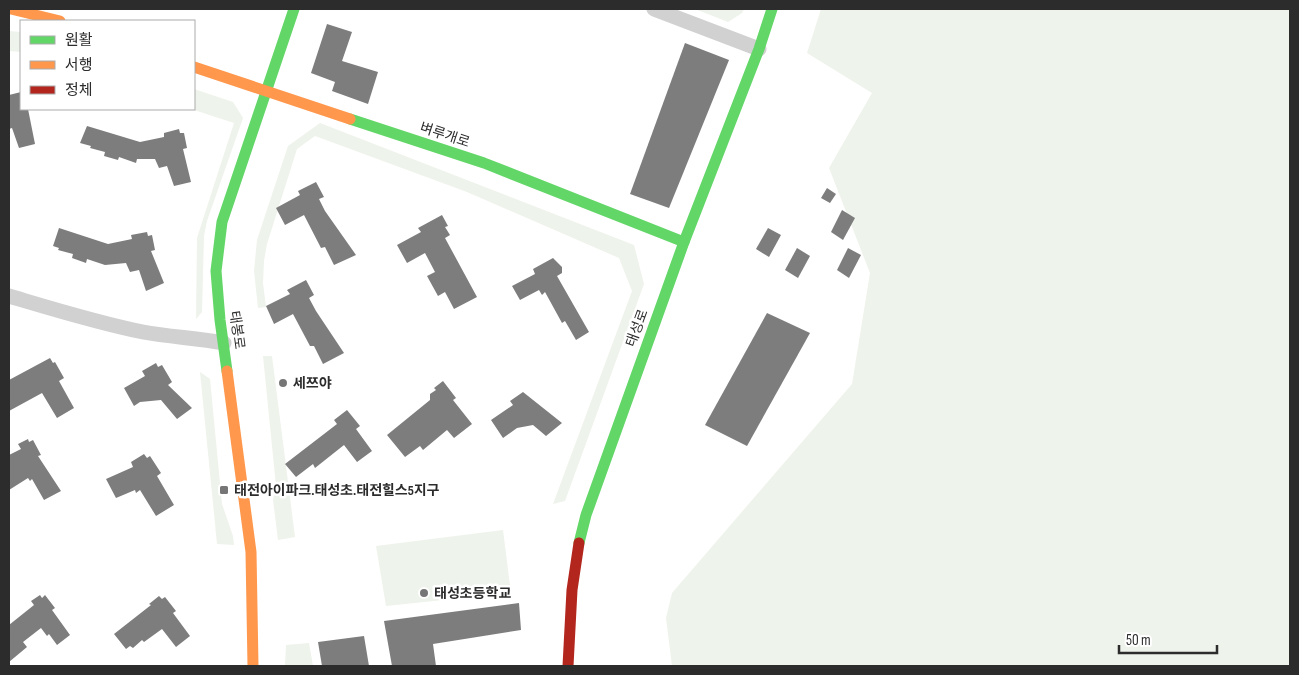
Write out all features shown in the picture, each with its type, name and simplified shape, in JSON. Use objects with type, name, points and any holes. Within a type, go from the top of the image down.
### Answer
[{"type":"street","points":[[11,9],[56,20]]},
{"type":"street","name":"태봉로","points":[[253,666],[251,552],[220,320],[216,271],[217,254],[222,222],[264,92],[294,9]]},
{"type":"street","points":[[654,9],[759,49]]},
{"type":"street","name":"태성로","points":[[568,666],[571,590],[578,540],[684,242],[759,49],[772,9]]},
{"type":"street","name":"벼루개로","points":[[195,67],[264,92],[484,163],[684,242]]},
{"type":"street","points":[[9,296],[143,332],[176,338],[224,343]]},
{"type":"shaded area","points":[[695,9],[744,9],[742,13],[728,22]]},
{"type":"shaded area","points":[[821,9],[1290,9],[1290,666],[672,666],[666,618],[672,593],[852,384],[870,273],[829,168],[872,93],[807,53]]},
{"type":"shaded area","points":[[9,31],[20,32],[20,52],[9,51]]},
{"type":"shaded area","points":[[195,89],[233,102],[243,118],[207,221],[204,236],[202,312],[196,319],[197,238],[234,123],[194,110]]},
{"type":"shaded area","points":[[320,123],[634,245],[644,284],[565,501],[553,504],[632,291],[619,258],[467,192],[315,136],[297,149],[267,244],[263,283],[266,307],[258,308],[254,271],[257,240],[288,146]]},
{"type":"shaded area","points":[[263,356],[272,356],[295,537],[278,540],[273,500],[276,486]]},
{"type":"shaded area","points":[[200,372],[210,379],[222,504],[233,536],[234,545],[217,544]]},
{"type":"shaded area","points":[[503,530],[511,593],[386,606],[376,546]]},
{"type":"shaded area","points":[[309,643],[313,666],[285,666],[286,645]]},
{"type":"building","points":[[327,24],[352,32],[342,61],[378,72],[368,104],[332,91],[335,82],[311,73]]},
{"type":"building","points":[[685,43],[729,60],[669,208],[630,194]]},
{"type":"building","points":[[20,92],[20,110],[28,110],[35,144],[19,148],[12,128],[9,129],[9,95]]},
{"type":"building","points":[[87,126],[140,142],[164,137],[164,133],[179,129],[180,133],[184,133],[187,148],[183,149],[191,182],[174,186],[167,166],[159,168],[155,159],[137,159],[136,163],[119,157],[118,160],[104,156],[105,152],[80,143]]},
{"type":"building","points":[[316,182],[324,197],[319,199],[325,211],[356,255],[334,265],[325,247],[321,248],[304,215],[285,225],[276,208],[300,195],[298,191]]},
{"type":"building","points":[[827,188],[836,194],[830,203],[821,198]]},
{"type":"building","points":[[842,210],[855,218],[843,240],[831,232]]},
{"type":"building","points":[[442,215],[448,226],[445,227],[450,235],[445,238],[477,297],[454,309],[445,292],[438,296],[427,276],[435,272],[425,253],[407,263],[397,245],[421,232],[418,228]]},
{"type":"building","points":[[59,228],[108,244],[132,239],[131,235],[147,232],[148,236],[152,235],[155,250],[151,251],[164,283],[146,291],[139,270],[130,272],[126,263],[105,265],[87,259],[86,263],[72,258],[73,254],[58,250],[59,248],[53,246]]},
{"type":"building","points":[[768,228],[781,235],[769,257],[756,249]]},
{"type":"building","points":[[797,248],[810,256],[798,278],[785,270]]},
{"type":"building","points":[[848,248],[861,255],[849,278],[837,270]]},
{"type":"building","points":[[553,258],[562,267],[562,273],[557,276],[589,332],[576,340],[565,321],[562,323],[545,292],[542,295],[539,290],[520,300],[512,286],[535,274],[533,269]]},
{"type":"building","points":[[306,280],[314,295],[309,298],[344,353],[323,364],[314,346],[310,346],[293,314],[274,324],[266,306],[290,294],[287,290]]},
{"type":"building","points":[[767,313],[810,333],[747,446],[705,425]]},
{"type":"building","points":[[50,358],[53,363],[55,362],[64,378],[59,381],[74,408],[57,418],[42,393],[9,411],[9,380]]},
{"type":"building","points":[[156,363],[158,367],[162,365],[172,382],[168,385],[192,408],[177,419],[161,400],[140,402],[134,406],[124,388],[145,376],[142,371]]},
{"type":"building","points":[[443,381],[456,398],[453,400],[472,424],[454,438],[447,430],[423,450],[420,446],[405,457],[387,435],[430,400],[430,394],[436,390],[434,388]]},
{"type":"building","points":[[523,392],[562,423],[546,436],[533,425],[517,428],[503,438],[491,420],[513,405],[510,401]]},
{"type":"building","points":[[347,410],[360,426],[356,429],[372,451],[357,462],[344,445],[315,468],[313,464],[296,477],[285,464],[337,424],[334,420]]},
{"type":"building","points":[[28,439],[29,442],[33,440],[41,455],[38,456],[61,491],[44,500],[32,479],[30,481],[28,478],[9,490],[9,455],[21,449],[18,444]]},
{"type":"building","points":[[144,454],[147,458],[150,456],[161,473],[157,476],[174,505],[156,516],[140,490],[136,493],[135,490],[116,498],[106,479],[133,467],[131,462]]},
{"type":"building","points":[[40,595],[42,598],[45,595],[55,608],[52,610],[70,635],[57,645],[49,634],[47,636],[41,628],[23,642],[27,647],[9,662],[9,625],[34,605],[31,601]]},
{"type":"building","points":[[159,596],[162,599],[165,597],[176,611],[173,613],[190,636],[176,647],[162,629],[144,642],[142,640],[133,648],[130,646],[126,649],[114,634],[151,605],[149,604]]},
{"type":"building","points":[[519,603],[521,630],[433,644],[436,666],[392,666],[384,621]]},
{"type":"building","points":[[364,636],[369,666],[322,666],[318,642]]},
{"type":"traffic: fast","points":[[227,371],[216,271],[222,222],[294,9]]},
{"type":"traffic: fast","points":[[579,543],[586,515],[684,242],[759,49],[772,9]]},
{"type":"traffic: fast","points":[[350,119],[484,163],[684,242]]},
{"type":"traffic: slow","points":[[11,9],[56,20]]},
{"type":"traffic: slow","points":[[195,67],[350,119]]},
{"type":"traffic: slow","points":[[227,371],[251,552],[253,666]]},
{"type":"traffic: jam","points":[[568,666],[572,590],[579,543]]},
{"type":"place","name":"세쯔야","points":[[283,383]]},
{"type":"place","name":"태전아이파크.태성초.태전힐스5지구","points":[[224,490]]},
{"type":"place","name":"태성초등학교","points":[[424,593]]}]
